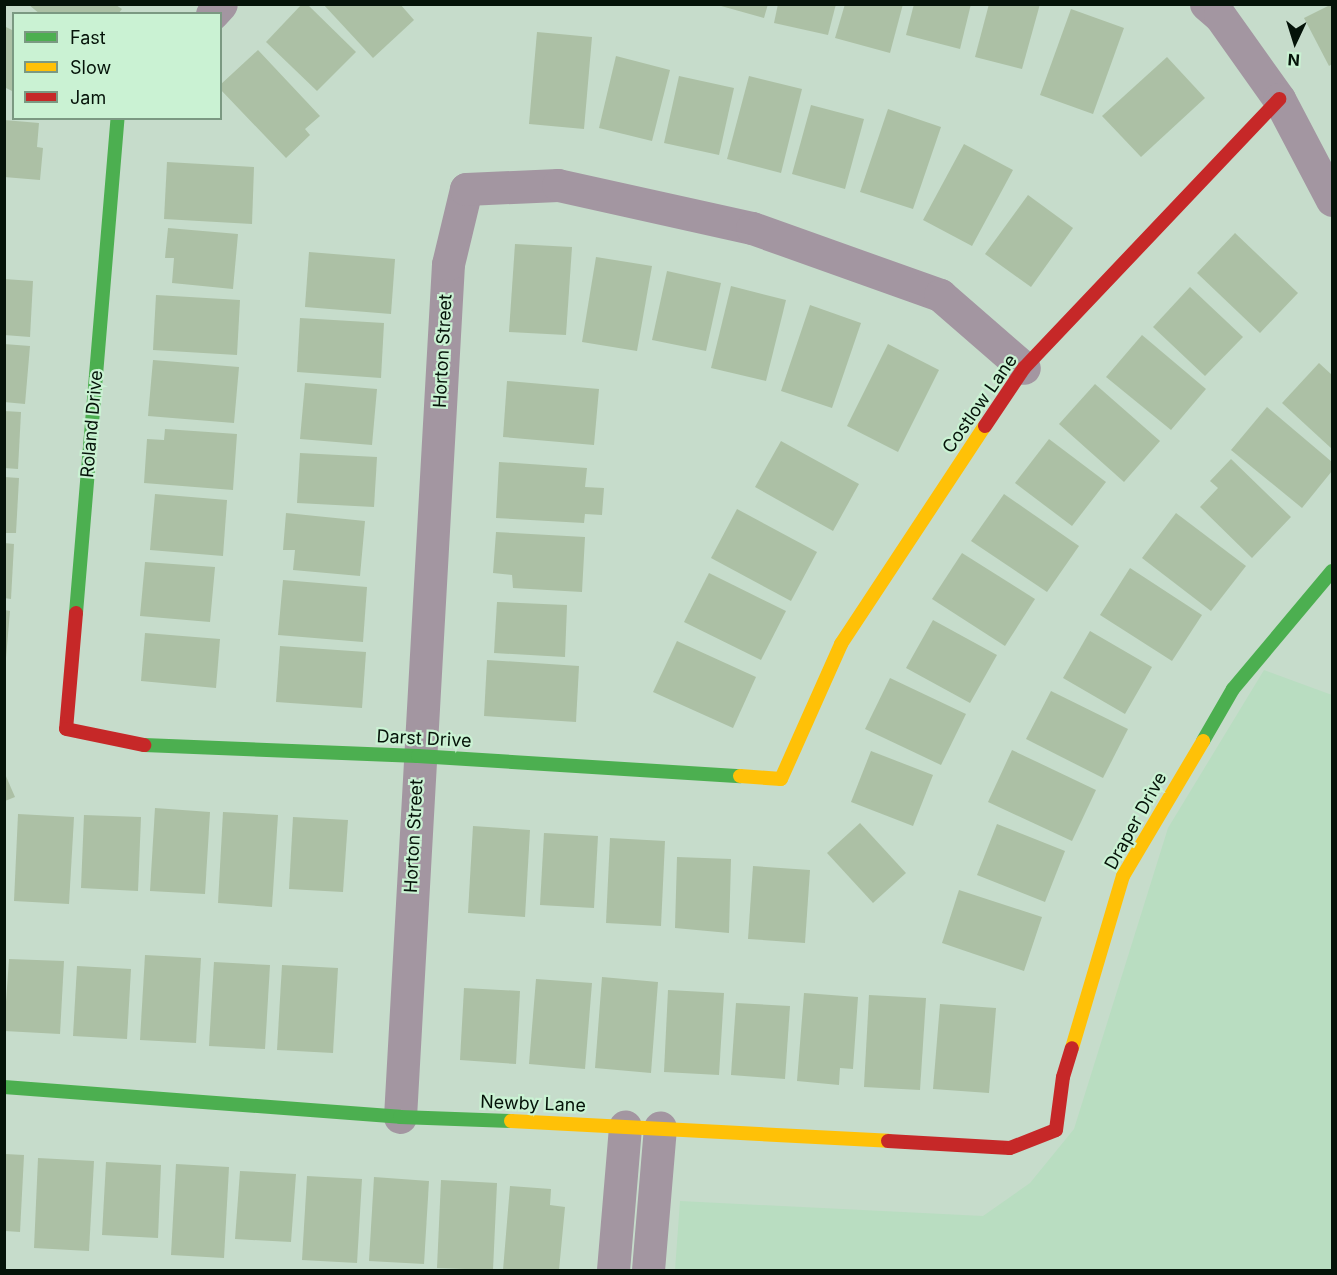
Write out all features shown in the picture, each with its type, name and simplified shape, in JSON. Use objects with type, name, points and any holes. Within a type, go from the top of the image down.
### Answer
[{"type":"street","points":[[1206,4],[1220,16],[1279,99],[1332,200]]},
{"type":"street","name":"Costlow Lane","points":[[781,779],[841,644],[1024,368],[1279,99]]},
{"type":"street","name":"Roland Drive","points":[[66,729],[118,120]]},
{"type":"street","name":"Horton Street","points":[[400,1117],[418,756],[448,264],[466,189],[558,185],[752,228],[940,295],[1024,368]]},
{"type":"street","name":"Draper Drive","points":[[1056,1130],[1063,1077],[1123,876],[1233,689],[1332,571]]},
{"type":"street","name":"Darst Drive","points":[[66,729],[139,745],[418,756],[781,779]]},
{"type":"street","name":"Newby Lane","points":[[4,1087],[400,1117],[625,1126],[1010,1148],[1056,1130]]},
{"type":"street","points":[[613,1270],[625,1126]]},
{"type":"street","points":[[648,1270],[660,1128]]},
{"type":"shaded area","points":[[1264,670],[1332,695],[1332,1270],[675,1270],[680,1201],[983,1216],[1030,1183],[1074,1129],[1168,828]]},
{"type":"building","points":[[302,4],[307,4],[356,52],[317,91],[266,42]]},
{"type":"building","points":[[323,4],[400,4],[414,20],[373,58]]},
{"type":"building","points":[[714,4],[768,4],[764,18]]},
{"type":"building","points":[[778,4],[836,4],[828,35],[774,23]]},
{"type":"building","points":[[845,4],[903,4],[890,53],[835,38]]},
{"type":"building","points":[[914,4],[971,4],[960,49],[906,35]]},
{"type":"building","points":[[989,4],[1040,4],[1022,69],[975,57]]},
{"type":"building","points":[[1332,4],[1332,64],[1329,66],[1304,18]]},
{"type":"building","points":[[29,5],[116,5],[122,9],[120,12],[38,12]]},
{"type":"building","points":[[1071,9],[1124,28],[1093,114],[1040,95]]},
{"type":"building","points":[[4,26],[12,30],[12,91],[4,87]]},
{"type":"building","points":[[537,32],[592,37],[584,129],[529,124]]},
{"type":"building","points":[[258,50],[320,116],[305,129],[310,135],[286,158],[222,91],[222,83]]},
{"type":"building","points":[[616,56],[670,70],[652,141],[599,128]]},
{"type":"building","points":[[1167,57],[1205,98],[1141,157],[1102,116]]},
{"type":"building","points":[[679,76],[734,88],[719,155],[664,143]]},
{"type":"building","points":[[749,76],[802,89],[781,173],[727,159]]},
{"type":"building","points":[[811,105],[864,119],[845,189],[792,174]]},
{"type":"building","points":[[888,109],[941,127],[913,209],[860,192]]},
{"type":"building","points":[[4,120],[39,123],[37,147],[43,148],[40,180],[4,177]]},
{"type":"building","points":[[964,144],[1013,170],[972,246],[923,220]]},
{"type":"building","points":[[167,162],[254,167],[252,224],[164,219]]},
{"type":"building","points":[[1028,195],[1073,228],[1031,287],[985,254]]},
{"type":"building","points":[[168,228],[238,234],[233,289],[172,283],[174,258],[165,258]]},
{"type":"building","points":[[1235,233],[1298,293],[1260,333],[1197,273]]},
{"type":"building","points":[[515,244],[572,247],[566,335],[509,332]]},
{"type":"building","points":[[309,252],[395,259],[391,314],[305,307]]},
{"type":"building","points":[[596,257],[652,266],[637,351],[582,342]]},
{"type":"building","points":[[667,271],[721,283],[706,351],[652,340]]},
{"type":"building","points":[[4,279],[33,281],[30,337],[4,335]]},
{"type":"building","points":[[731,286],[786,300],[766,381],[711,368]]},
{"type":"building","points":[[1190,287],[1243,337],[1205,376],[1153,327]]},
{"type":"building","points":[[156,295],[240,300],[237,355],[153,350]]},
{"type":"building","points":[[810,305],[861,323],[832,408],[781,391]]},
{"type":"building","points":[[300,318],[384,323],[381,378],[297,372]]},
{"type":"building","points":[[1142,335],[1206,389],[1171,430],[1106,377]]},
{"type":"building","points":[[4,344],[30,346],[25,404],[4,402]]},
{"type":"building","points":[[888,344],[939,370],[898,452],[847,426]]},
{"type":"building","points":[[153,360],[239,367],[234,423],[148,416]]},
{"type":"building","points":[[1319,363],[1332,375],[1332,449],[1282,403]]},
{"type":"building","points":[[507,381],[599,389],[594,445],[503,437]]},
{"type":"building","points":[[305,383],[377,389],[372,445],[300,439]]},
{"type":"building","points":[[1095,384],[1160,441],[1124,482],[1059,424]]},
{"type":"building","points":[[1267,407],[1332,462],[1332,471],[1302,508],[1231,450]]},
{"type":"building","points":[[4,411],[21,412],[18,469],[4,468]]},
{"type":"building","points":[[165,429],[237,434],[233,490],[144,483],[147,439],[164,440]]},
{"type":"building","points":[[1049,439],[1106,482],[1072,526],[1015,483]]},
{"type":"building","points":[[781,441],[859,484],[833,531],[755,487]]},
{"type":"building","points":[[300,453],[377,457],[374,507],[297,503]]},
{"type":"building","points":[[1231,459],[1291,517],[1252,558],[1200,507],[1218,488],[1210,481]]},
{"type":"building","points":[[499,462],[587,468],[585,487],[604,488],[602,515],[585,514],[584,523],[496,518]]},
{"type":"building","points":[[4,477],[19,478],[16,533],[4,533]]},
{"type":"building","points":[[155,494],[227,500],[223,556],[150,550]]},
{"type":"building","points":[[1004,494],[1079,546],[1047,592],[971,541]]},
{"type":"building","points":[[737,509],[817,552],[791,601],[711,558]]},
{"type":"building","points":[[286,513],[365,521],[360,576],[293,570],[295,550],[283,550]]},
{"type":"building","points":[[1176,513],[1246,566],[1211,611],[1142,558]]},
{"type":"building","points":[[496,532],[585,537],[582,592],[513,588],[512,575],[493,573]]},
{"type":"building","points":[[4,543],[14,544],[11,599],[4,598]]},
{"type":"building","points":[[962,553],[1035,599],[1005,646],[932,599]]},
{"type":"building","points":[[145,562],[215,567],[210,622],[140,616]]},
{"type":"building","points":[[1130,568],[1202,615],[1172,661],[1100,615]]},
{"type":"building","points":[[709,573],[786,611],[761,660],[684,622]]},
{"type":"building","points":[[283,580],[367,587],[363,642],[278,635]]},
{"type":"building","points":[[497,602],[567,605],[565,657],[494,653]]},
{"type":"building","points":[[5,610],[10,611],[6,658],[5,658]]},
{"type":"building","points":[[933,620],[997,655],[970,703],[906,668]]},
{"type":"building","points":[[1090,631],[1152,667],[1125,714],[1063,678]]},
{"type":"building","points":[[145,633],[220,639],[216,688],[141,681]]},
{"type":"building","points":[[677,641],[756,677],[733,728],[653,692]]},
{"type":"building","points":[[280,646],[366,652],[362,708],[276,702]]},
{"type":"building","points":[[487,660],[579,666],[576,722],[484,716]]},
{"type":"building","points":[[890,678],[966,714],[941,765],[865,729]]},
{"type":"building","points":[[1051,691],[1128,729],[1103,778],[1026,739]]},
{"type":"building","points":[[1012,750],[1096,790],[1072,841],[988,802]]},
{"type":"building","points":[[871,751],[933,775],[913,826],[851,802]]},
{"type":"building","points":[[5,774],[15,797],[5,801]]},
{"type":"building","points":[[155,808],[210,812],[205,894],[150,891]]},
{"type":"building","points":[[223,812],[278,815],[272,907],[218,903]]},
{"type":"building","points":[[18,814],[74,817],[69,904],[14,901]]},
{"type":"building","points":[[84,815],[141,817],[138,891],[81,888]]},
{"type":"building","points":[[293,817],[348,820],[343,892],[289,889]]},
{"type":"building","points":[[860,823],[906,873],[873,903],[827,853]]},
{"type":"building","points":[[997,824],[1065,851],[1045,902],[977,875]]},
{"type":"building","points":[[473,826],[530,830],[525,917],[468,913]]},
{"type":"building","points":[[544,833],[598,836],[594,908],[540,905]]},
{"type":"building","points":[[610,838],[665,841],[661,926],[606,923]]},
{"type":"building","points":[[677,857],[731,859],[729,933],[675,928]]},
{"type":"building","points":[[753,866],[810,870],[805,943],[748,939]]},
{"type":"building","points":[[959,890],[1042,917],[1024,971],[942,943]]},
{"type":"building","points":[[145,955],[201,958],[196,1043],[140,1040]]},
{"type":"building","points":[[9,959],[64,961],[60,1034],[4,1031]]},
{"type":"building","points":[[214,962],[270,965],[265,1049],[209,1046]]},
{"type":"building","points":[[282,965],[338,968],[333,1053],[277,1050]]},
{"type":"building","points":[[77,966],[131,969],[127,1039],[73,1036]]},
{"type":"building","points":[[602,977],[658,982],[651,1073],[595,1068]]},
{"type":"building","points":[[536,979],[592,983],[585,1069],[529,1064]]},
{"type":"building","points":[[464,988],[520,991],[516,1064],[460,1060]]},
{"type":"building","points":[[668,990],[724,993],[719,1075],[664,1072]]},
{"type":"building","points":[[804,993],[858,997],[853,1069],[840,1068],[839,1085],[797,1081]]},
{"type":"building","points":[[869,995],[926,998],[920,1090],[864,1087]]},
{"type":"building","points":[[736,1003],[790,1006],[785,1079],[731,1075]]},
{"type":"building","points":[[940,1004],[996,1008],[989,1093],[933,1089]]},
{"type":"building","points":[[5,1154],[24,1155],[20,1232],[5,1231]]},
{"type":"building","points":[[38,1158],[94,1161],[89,1251],[34,1248]]},
{"type":"building","points":[[106,1162],[161,1165],[158,1238],[102,1235]]},
{"type":"building","points":[[176,1164],[229,1167],[224,1258],[171,1255]]},
{"type":"building","points":[[240,1171],[296,1174],[291,1242],[235,1239]]},
{"type":"building","points":[[307,1176],[362,1179],[357,1263],[302,1260]]},
{"type":"building","points":[[374,1177],[429,1181],[424,1264],[369,1261]]},
{"type":"building","points":[[441,1180],[497,1183],[493,1270],[437,1268]]},
{"type":"building","points":[[510,1186],[551,1189],[550,1205],[565,1207],[559,1270],[503,1270]]},
{"type":"traffic: fast","points":[[76,613],[118,120]]},
{"type":"traffic: fast","points":[[1203,741],[1233,689],[1332,571]]},
{"type":"traffic: fast","points":[[144,745],[418,756],[740,776]]},
{"type":"traffic: fast","points":[[4,1087],[400,1117],[511,1121]]},
{"type":"traffic: slow","points":[[740,776],[781,779],[841,644],[985,426]]},
{"type":"traffic: slow","points":[[1072,1048],[1123,876],[1203,741]]},
{"type":"traffic: slow","points":[[511,1121],[888,1141]]},
{"type":"traffic: jam","points":[[985,426],[1024,368],[1279,99]]},
{"type":"traffic: jam","points":[[76,613],[66,729],[144,745]]},
{"type":"traffic: jam","points":[[888,1141],[1010,1148],[1056,1130],[1063,1077],[1072,1048]]}]
